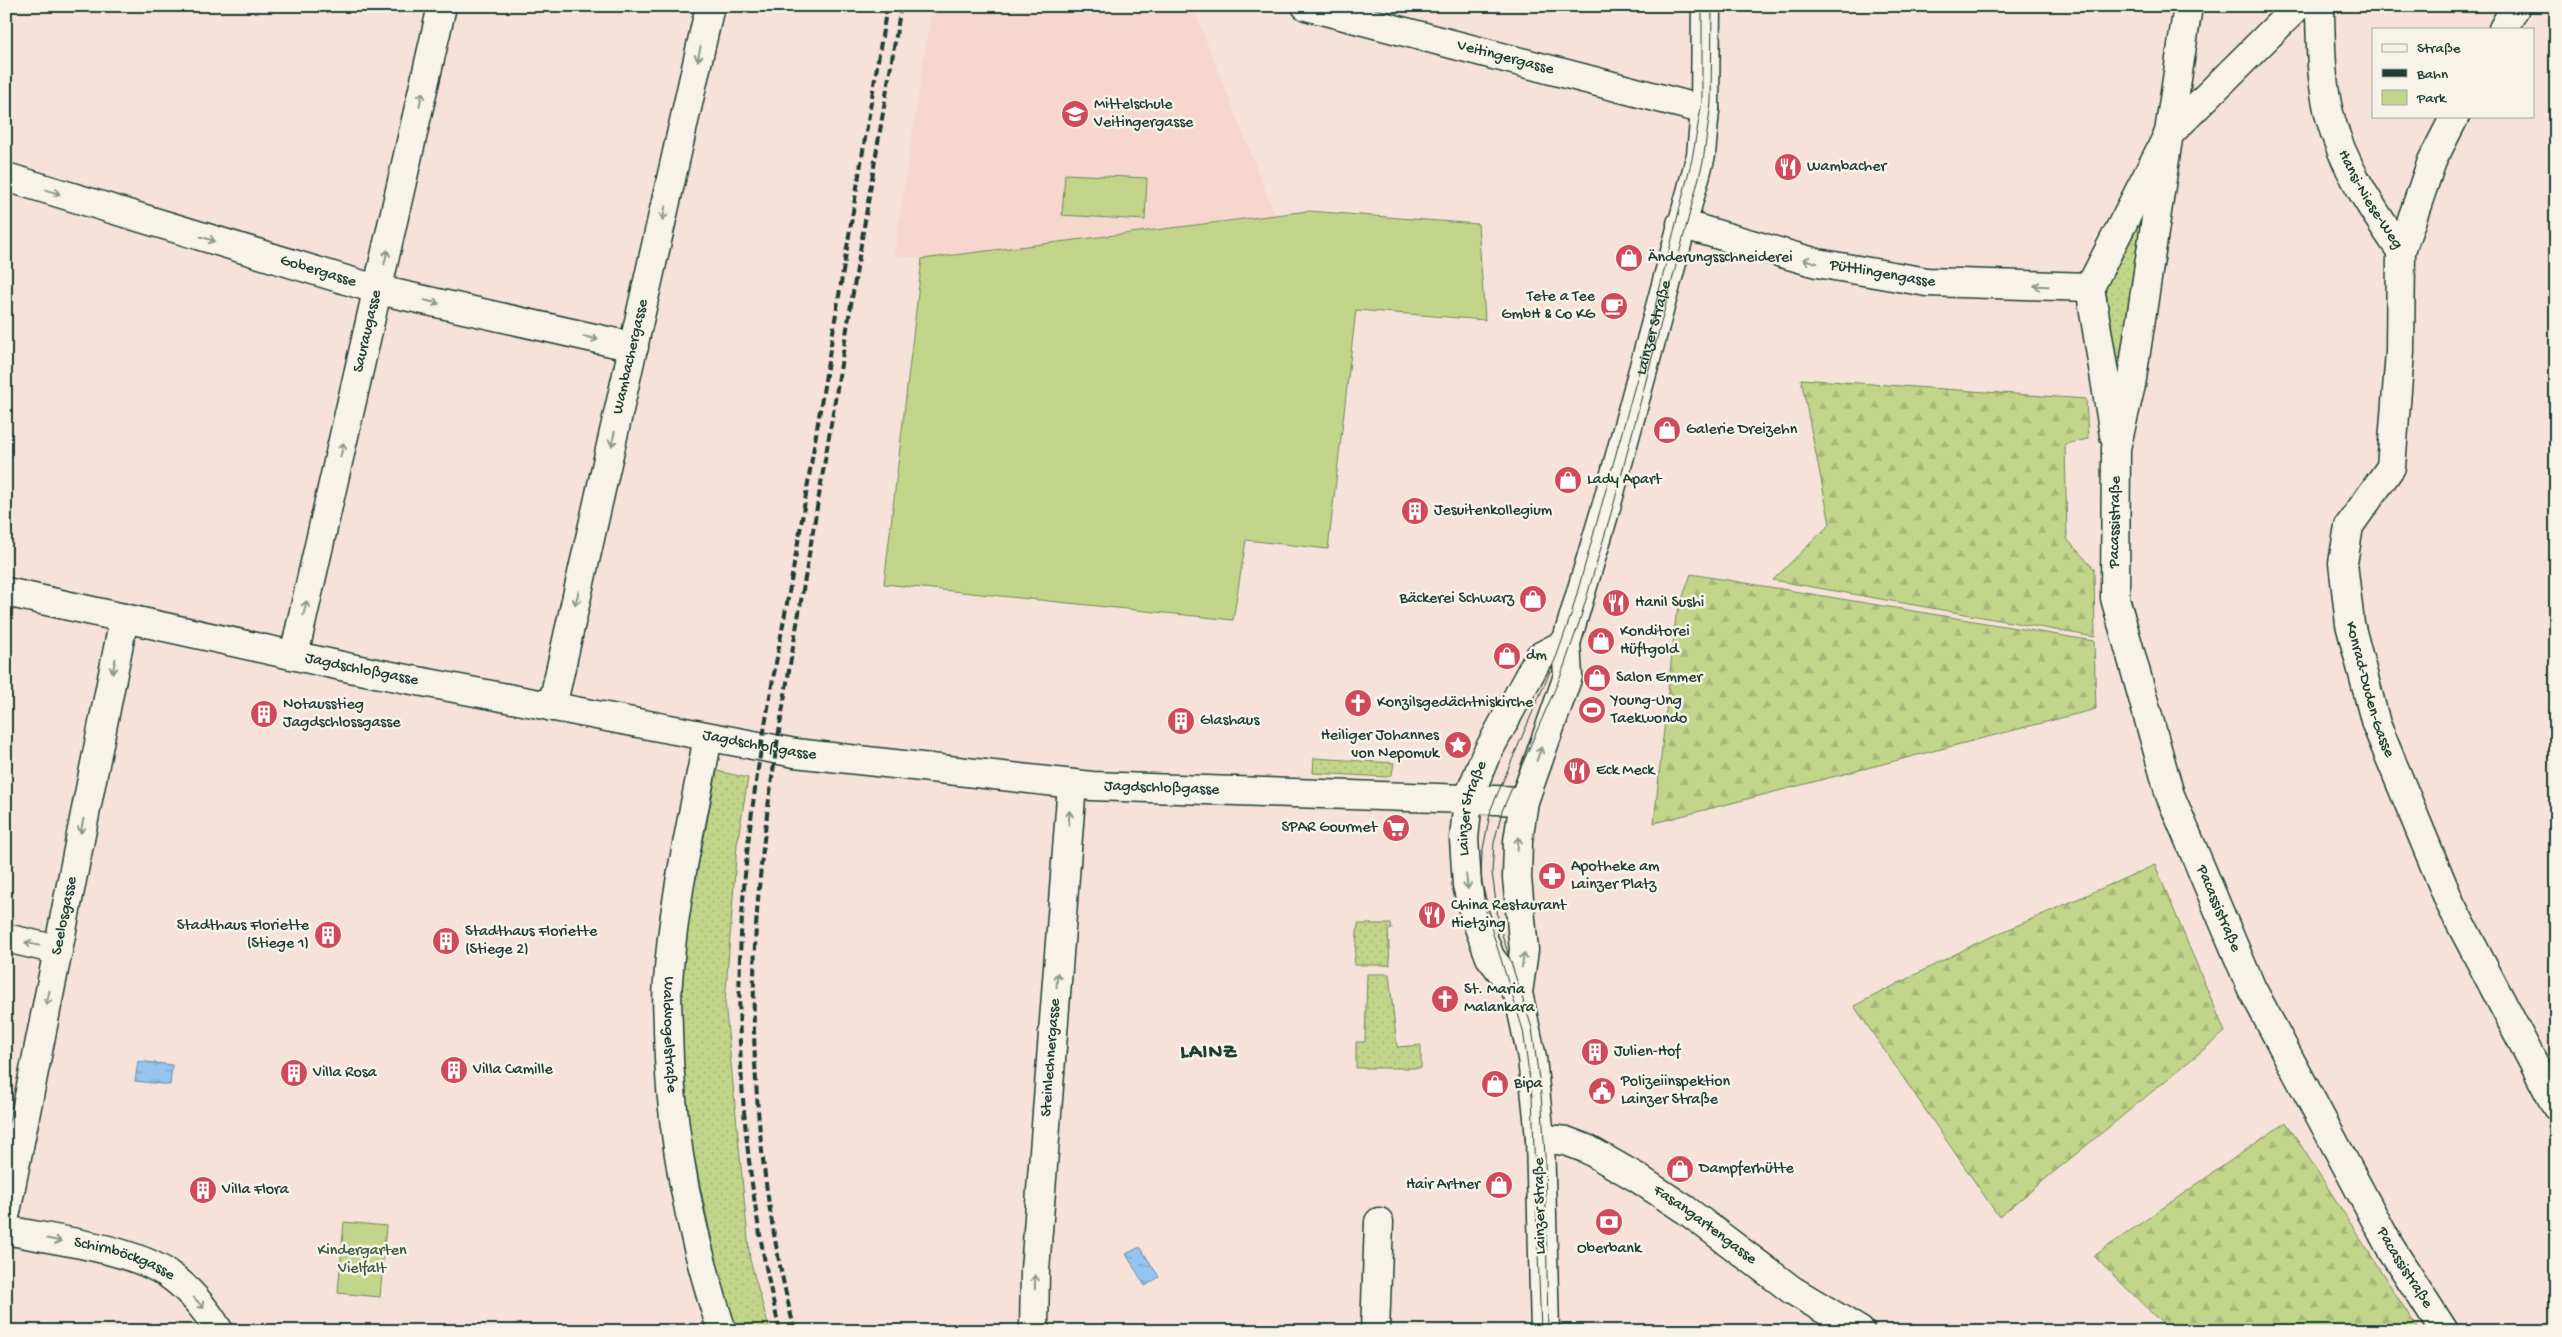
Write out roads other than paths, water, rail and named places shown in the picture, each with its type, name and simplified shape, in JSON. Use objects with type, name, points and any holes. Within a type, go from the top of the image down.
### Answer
[{"type":"street","name":"Sauraugasse","points":[[294,656],[379,290],[442,6]]},
{"type":"street","name":"Wambachergasse","points":[[552,707],[710,6]]},
{"type":"street","name":"Veitingergasse","points":[[1306,6],[1705,110]]},
{"type":"street","name":"Lainzer Straße","points":[[1544,1331],[1540,1138],[1532,1058],[1518,993],[1524,950],[1517,878],[1518,841],[1524,801],[1568,676],[1566,643],[1605,511],[1701,155],[1705,110],[1706,6]]},
{"type":"street","name":"Pacassistraße","points":[[2116,448],[2131,385],[2188,6]]},
{"type":"street","points":[[2168,135],[2298,6]]},
{"type":"street","name":"Hansi-Niese-Weg","points":[[2316,6],[2320,14],[2321,52],[2328,108],[2341,152],[2361,190],[2401,251]]},
{"type":"street","points":[[2504,28],[2516,6]]},
{"type":"street","name":"Hansi-Niese-Weg","points":[[2401,251],[2432,161],[2454,118]]},
{"type":"street","name":"Pacassistraße","points":[[2168,135],[2090,287],[2116,448],[2115,598],[2170,795],[2251,987],[2390,1247],[2444,1331]]},
{"type":"street","name":"Gobergasse","points":[[6,177],[379,290],[634,347]]},
{"type":"street","name":"Püttlingengasse","points":[[1681,224],[1817,263],[1927,282],[2090,287]]},
{"type":"street","name":"Konrad-Duden-Gasse","points":[[2401,251],[2400,352],[2391,467],[2349,526],[2343,563],[2350,624],[2376,724],[2451,905],[2556,1106]]},
{"type":"street","name":"Jagdschloßgasse","points":[[6,592],[294,656],[795,753],[1072,784],[1524,801]]},
{"type":"street","name":"Seelosgasse","points":[[6,1212],[124,618]]},
{"type":"street","name":"Lainzer Straße","points":[[1518,993],[1490,957],[1474,914],[1467,885],[1464,839],[1468,799],[1485,757],[1538,657],[1566,643]]},
{"type":"street","name":"Waldvogelstraße","points":[[708,737],[674,914],[667,984],[669,1083],[680,1163],[702,1268],[722,1331]]},
{"type":"street","name":"Steinlechnergasse","points":[[1034,1331],[1035,1270],[1072,784]]},
{"type":"street","points":[[6,938],[58,950]]},
{"type":"street","name":"Fasangartengasse","points":[[1540,1138],[1577,1144],[1636,1176],[1686,1210],[1792,1290],[1860,1331]]},
{"type":"street","points":[[1375,1331],[1379,1222]]},
{"type":"street","name":"Schirnböckgasse","points":[[6,1230],[120,1254],[165,1273],[202,1304],[220,1331]]},
{"type":"water","points":[[138,1061],[172,1065],[170,1085],[135,1081]]},
{"type":"water","points":[[1140,1247],[1159,1277],[1145,1286],[1126,1254]]},
{"type":"tram line","points":[[1541,1331],[1532,1096],[1523,1030],[1485,908],[1481,874],[1482,854],[1491,809],[1557,655],[1571,615],[1639,371],[1692,159],[1702,102],[1702,6]]},
{"type":"tram line","points":[[1548,1331],[1545,1156],[1541,1094],[1532,1028],[1499,925],[1492,872],[1494,843],[1502,811],[1561,675],[1580,620],[1614,503],[1703,162],[1711,103],[1712,6]]},
{"type":"railway","points":[[780,1331],[759,1228],[745,1125],[740,1021],[742,917],[751,820],[765,723],[800,531],[887,6]]},
{"type":"railway","points":[[795,1331],[771,1219],[758,1105],[754,1048],[754,991],[760,877],[783,707],[901,6]]},
{"type":"place","name":"Mittelschule Veitingergasse","points":[[1075,114]]},
{"type":"place","name":"Wambacher","points":[[1788,167]]},
{"type":"place","name":"Änderungsschneiderei","points":[[1629,258]]},
{"type":"place","name":"Tete a Tee GmbH & Co KG","points":[[1614,306]]},
{"type":"place","name":"Galerie Dreizehn","points":[[1667,430]]},
{"type":"place","name":"Lady Apart","points":[[1568,480]]},
{"type":"place","name":"Jesuitenkollegium","points":[[1415,511]]},
{"type":"place","name":"Bäckerei Schwarz","points":[[1533,599]]},
{"type":"place","name":"Hanil Sushi","points":[[1616,603]]},
{"type":"place","name":"Konditorei Hüftgold","points":[[1601,641]]},
{"type":"place","name":"dm","points":[[1507,656]]},
{"type":"place","name":"Salon Emmer","points":[[1597,678]]},
{"type":"place","name":"Konzilsgedächtniskirche","points":[[1358,703]]},
{"type":"place","name":"Young-Ung Taekwondo","points":[[1592,710]]},
{"type":"place","name":"Notausstieg Jagdschlossgasse","points":[[264,714]]},
{"type":"place","name":"Glashaus","points":[[1181,721]]},
{"type":"place","name":"Heiliger Johannes von Nepomuk","points":[[1458,745]]},
{"type":"place","name":"Eck Meck","points":[[1577,771]]},
{"type":"place","name":"SPAR Gourmet","points":[[1396,828]]},
{"type":"place","name":"Apotheke am Lainzer Platz","points":[[1552,876]]},
{"type":"place","name":"China Restaurant Hietzing","points":[[1432,915]]},
{"type":"place","name":"Stadthaus Floriette (Stiege 1)","points":[[328,935]]},
{"type":"place","name":"Stadthaus Floriette (Stiege 2)","points":[[446,941]]},
{"type":"place","name":"St. Maria Malankara","points":[[1445,999]]},
{"type":"place","name":"Julien-Hof","points":[[1595,1052]]},
{"type":"place","name":"Villa Camille","points":[[454,1070]]},
{"type":"place","name":"Villa Rosa","points":[[294,1073]]},
{"type":"place","name":"Bipa","points":[[1495,1084]]},
{"type":"place","name":"Polizeiinspektion Lainzer Straße","points":[[1602,1091]]},
{"type":"place","name":"Dampferhütte","points":[[1680,1169]]},
{"type":"place","name":"Hair Artner","points":[[1499,1185]]},
{"type":"place","name":"Villa Flora","points":[[203,1190]]},
{"type":"place","name":"Oberbank","points":[[1609,1222]]},
{"type":"district","name":"LAINZ","points":[[1209,1053]]},
{"type":"park label","name":"Kindergarten Vielfalt","points":[[362,1260]]}]
